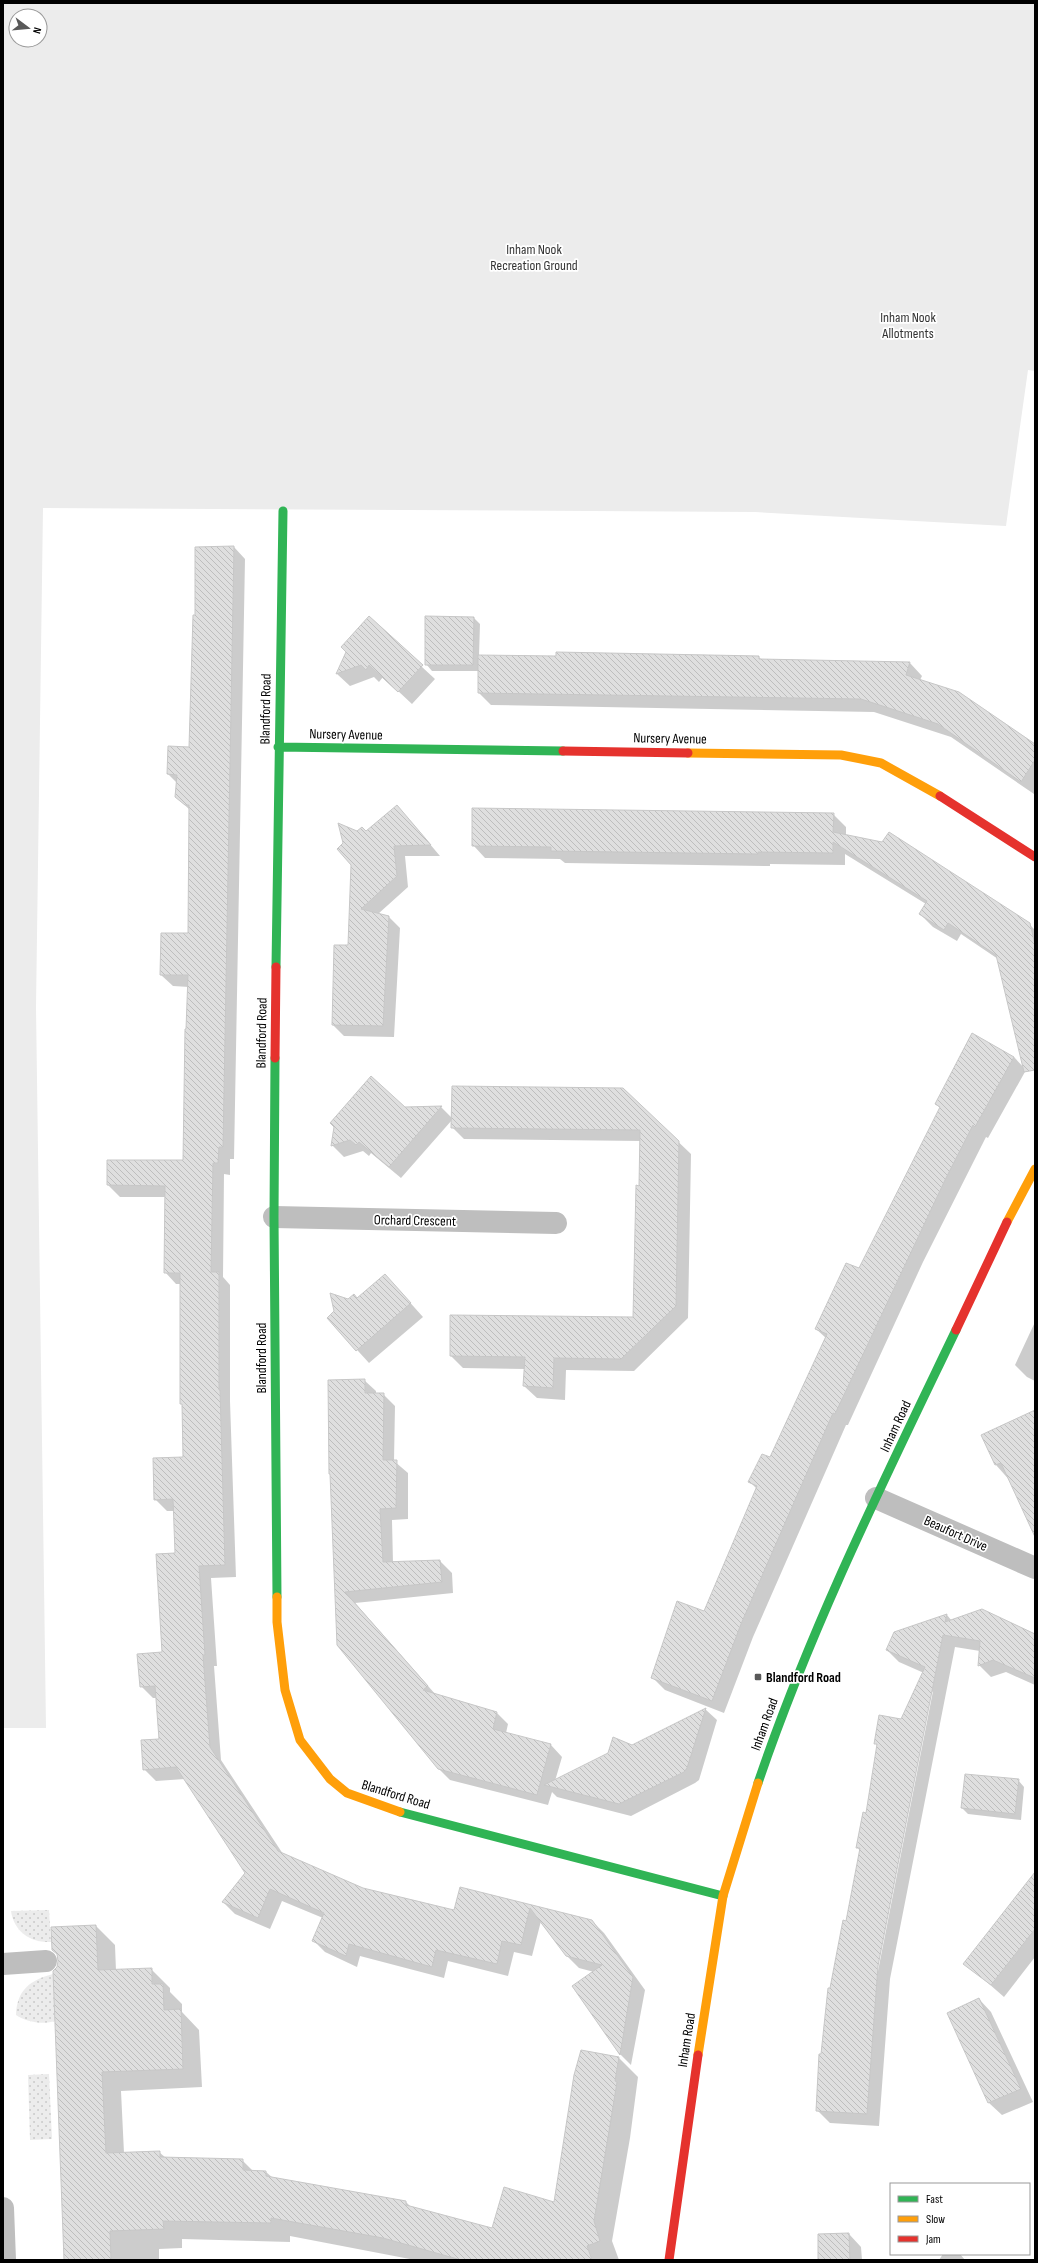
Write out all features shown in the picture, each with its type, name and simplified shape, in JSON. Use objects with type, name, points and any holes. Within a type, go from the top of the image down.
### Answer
[{"type":"street","name":"Blandford Road","points":[[284,511],[278,747],[274,1217],[277,1622],[285,1690],[300,1740],[330,1779],[346,1793],[360,1799],[385,1808],[723,1896]]},
{"type":"street","name":"Nursery Avenue","points":[[278,747],[841,755],[881,763],[937,794],[1035,857]]},
{"type":"street","name":"Inham Road","points":[[669,2260],[690,2103],[723,1896],[748,1811],[782,1711],[876,1498],[1019,1197],[1035,1169]]},
{"type":"street","name":"Orchard Crescent","points":[[274,1217],[556,1223]]},
{"type":"street","name":"Beaufort Drive","points":[[876,1498],[1035,1568]]},
{"type":"street","points":[[3,1964],[46,1961]]},
{"type":"street","points":[[3,2208],[5,2260]]},
{"type":"green space","name":"Inham Nook Recreation Ground","points":[[3,3],[1035,3],[1035,371],[1028,370],[1006,526],[755,512],[43,508],[36,1007],[46,1728],[3,1728]]},
{"type":"green space","points":[[49,1910],[51,1942],[37,1941],[25,1935],[16,1925],[11,1911]]},
{"type":"green space","points":[[53,1974],[55,2021],[45,2023],[35,2022],[16,2015],[19,1999],[26,1987],[38,1979]]},
{"type":"green space","points":[[49,2074],[52,2139],[30,2140],[28,2075]]},
{"type":"building","points":[[234,546],[223,1147],[219,1147],[218,1163],[213,1163],[211,1272],[219,1272],[219,1390],[225,1565],[199,1566],[205,1655],[203,1655],[210,1747],[278,1851],[363,1888],[454,1910],[460,1887],[592,1920],[633,1977],[620,2055],[572,1986],[602,1965],[566,1956],[530,1908],[521,1945],[502,1941],[497,1964],[436,1950],[432,1967],[349,1944],[346,1956],[312,1941],[324,1913],[270,1889],[258,1918],[222,1902],[245,1873],[176,1767],[143,1770],[141,1740],[159,1739],[155,1686],[140,1687],[137,1654],[162,1652],[156,1554],[175,1553],[173,1499],[154,1500],[153,1458],[183,1457],[182,1404],[180,1404],[180,1273],[164,1273],[165,1186],[107,1185],[107,1160],[183,1160],[185,1029],[188,975],[160,975],[161,933],[188,933],[189,805],[185,805],[175,797],[177,775],[167,774],[168,746],[189,747],[193,615],[195,615],[195,547]]},
{"type":"building","points":[[369,616],[423,665],[398,692],[369,665],[366,670],[361,665],[336,674],[346,652],[341,647]]},
{"type":"building","points":[[425,616],[474,617],[473,665],[425,665]]},
{"type":"building","points":[[556,652],[759,656],[759,659],[910,662],[906,675],[959,692],[1035,744],[1035,760],[1021,782],[938,724],[861,699],[478,693],[478,655],[556,656]]},
{"type":"building","points":[[397,805],[431,845],[394,846],[397,876],[361,909],[389,916],[383,1026],[332,1025],[334,945],[348,945],[351,865],[337,849],[343,843],[338,823],[357,831],[362,827],[366,831]]},
{"type":"building","points":[[472,808],[834,813],[833,832],[882,842],[889,832],[1030,923],[1035,945],[1035,1070],[1024,1072],[996,955],[948,923],[944,930],[919,914],[927,901],[833,842],[833,853],[758,852],[758,854],[551,851],[551,847],[472,846]]},
{"type":"building","points":[[972,1033],[1014,1057],[975,1127],[973,1125],[945,1180],[835,1414],[833,1413],[741,1624],[712,1701],[651,1678],[677,1601],[704,1611],[757,1486],[748,1482],[762,1454],[770,1457],[827,1334],[815,1329],[846,1263],[859,1268],[940,1107],[935,1104]]},
{"type":"building","points":[[371,1076],[405,1107],[442,1106],[389,1167],[359,1142],[356,1145],[350,1140],[331,1146],[334,1127],[330,1123]]},
{"type":"building","points":[[452,1086],[623,1088],[679,1141],[676,1306],[621,1359],[554,1358],[553,1388],[523,1386],[525,1357],[450,1356],[450,1315],[633,1317],[636,1185],[639,1186],[640,1130],[451,1128]]},
{"type":"building","points":[[385,1274],[411,1303],[356,1351],[327,1318],[334,1311],[330,1293],[348,1299],[354,1294],[357,1298]]},
{"type":"building","points":[[365,1379],[365,1393],[384,1393],[383,1460],[397,1460],[396,1508],[380,1509],[383,1562],[440,1560],[442,1582],[345,1592],[428,1686],[423,1690],[497,1712],[493,1729],[551,1744],[537,1795],[438,1769],[337,1645],[329,1474],[328,1380]]},
{"type":"building","points":[[1035,1410],[1035,1537],[1001,1463],[995,1465],[981,1435]]},
{"type":"building","points":[[982,1609],[1035,1634],[1035,1678],[993,1660],[978,1666],[980,1641],[943,1635],[878,1966],[867,2114],[816,2111],[819,2054],[821,2054],[828,1988],[830,1988],[843,1920],[846,1921],[860,1848],[856,1848],[863,1812],[866,1813],[877,1744],[874,1744],[879,1715],[901,1719],[925,1667],[886,1650],[894,1632],[947,1614],[945,1622]]},
{"type":"building","points":[[706,1708],[687,1768],[684,1772],[619,1804],[544,1785],[608,1753],[613,1737],[632,1745]]},
{"type":"building","points":[[965,1774],[1019,1779],[1015,1814],[961,1808]]},
{"type":"building","points":[[1035,1872],[1035,1929],[991,1985],[963,1964]]},
{"type":"building","points":[[96,1925],[98,1970],[152,1968],[152,1984],[163,1984],[164,2010],[181,2009],[183,2069],[102,2072],[106,2153],[160,2151],[160,2157],[243,2159],[243,2170],[266,2171],[266,2176],[406,2201],[406,2205],[492,2228],[504,2187],[554,2202],[574,2075],[581,2050],[619,2057],[615,2081],[617,2082],[594,2221],[600,2241],[587,2246],[592,2260],[461,2260],[383,2238],[271,2218],[271,2223],[163,2221],[164,2229],[110,2231],[111,2260],[64,2260],[53,1971],[57,1967],[58,1961],[57,1954],[52,1950],[51,1927]]},
{"type":"building","points":[[979,1998],[1021,2089],[988,2103],[947,2013]]},
{"type":"building","points":[[849,2233],[850,2260],[818,2260],[818,2234]]},
{"type":"traffic: fast","points":[[276,967],[283,511]]},
{"type":"traffic: fast","points":[[278,747],[563,751]]},
{"type":"traffic: fast","points":[[275,1058],[274,1217],[277,1597]]},
{"type":"traffic: fast","points":[[758,1783],[801,1667],[825,1610],[876,1497],[956,1330]]},
{"type":"traffic: fast","points":[[400,1812],[723,1896]]},
{"type":"traffic: slow","points":[[688,753],[841,755],[881,763],[940,796]]},
{"type":"traffic: slow","points":[[1007,1222],[1035,1169]]},
{"type":"traffic: slow","points":[[277,1597],[277,1622],[285,1690],[300,1740],[330,1779],[347,1793],[400,1812]]},
{"type":"traffic: slow","points":[[698,2055],[723,1896],[758,1783]]},
{"type":"traffic: jam","points":[[563,751],[688,753]]},
{"type":"traffic: jam","points":[[940,796],[1035,857]]},
{"type":"traffic: jam","points":[[275,1058],[276,967]]},
{"type":"traffic: jam","points":[[956,1330],[1007,1222]]},
{"type":"traffic: jam","points":[[669,2260],[698,2055]]},
{"type":"place","name":"Blandford Road","points":[[758,1677]]},
{"type":"park label","name":"Inham Nook Allotments","points":[[908,326]]}]
